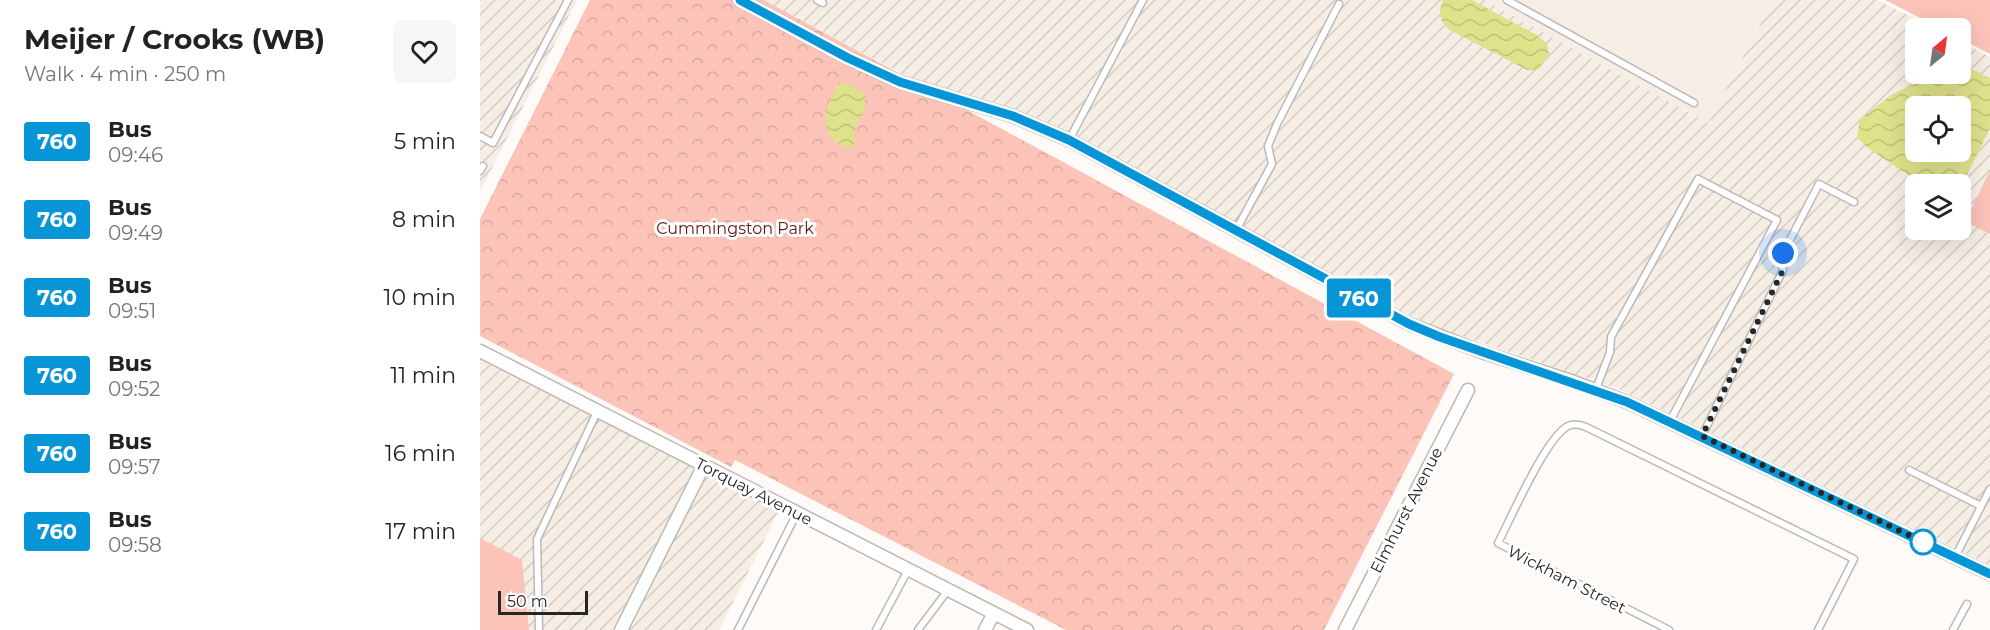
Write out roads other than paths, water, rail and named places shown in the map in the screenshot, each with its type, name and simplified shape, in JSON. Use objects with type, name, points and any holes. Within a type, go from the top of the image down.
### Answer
[{"type":"street","points":[[740,0],[848,58],[900,82],[1013,116],[1069,140],[1409,324],[1471,348],[1596,389],[1670,421],[1955,557],[1989,570]]},
{"type":"street","name":"Torquay Avenue","points":[[480,351],[1027,630]]},
{"type":"street","name":"Elmhurst Avenue","points":[[1345,630],[1467,390]]},
{"type":"street","points":[[621,630],[704,465]]},
{"type":"street","points":[[985,630],[994,613]]},
{"type":"lane","points":[[480,136],[493,143],[568,0]]},
{"type":"lane","points":[[1069,140],[1143,0]]},
{"type":"lane","points":[[1507,0],[1694,103]]},
{"type":"lane","points":[[1236,231],[1272,164],[1268,146],[1277,124],[1339,4]]},
{"type":"lane","points":[[1596,389],[1610,352],[1611,337],[1698,179],[1777,220],[1670,421]]},
{"type":"lane","points":[[1702,436],[1783,270],[1780,259],[1819,184],[1854,202]]},
{"type":"lane","points":[[539,630],[537,539],[597,412]]},
{"type":"lane","name":"Wickham Street","points":[[1669,630],[1498,543],[1554,438],[1569,426],[1580,425],[1854,559],[1818,630]]},
{"type":"lane","points":[[1909,470],[1981,506]]},
{"type":"lane","points":[[1955,557],[1990,489]]},
{"type":"lane","points":[[738,630],[797,513]]},
{"type":"lane","points":[[876,630],[908,570]]},
{"type":"lane","points":[[918,630],[948,590]]},
{"type":"lane","points":[[1953,630],[1966,604]]},
{"type":"water","points":[[1443,0],[1472,0],[1535,34],[1547,43],[1549,54],[1539,69],[1527,70],[1448,29],[1440,16]]},
{"type":"water","points":[[1971,69],[1990,78],[1990,128],[1967,174],[1907,174],[1869,149],[1857,138],[1860,119],[1891,95],[1914,84],[1971,84]]},
{"type":"water","points":[[839,82],[852,86],[866,95],[862,117],[856,124],[854,147],[835,142],[826,124],[826,112]]},
{"type":"park label","name":"Cummingston Park","points":[[735,228]]}]
